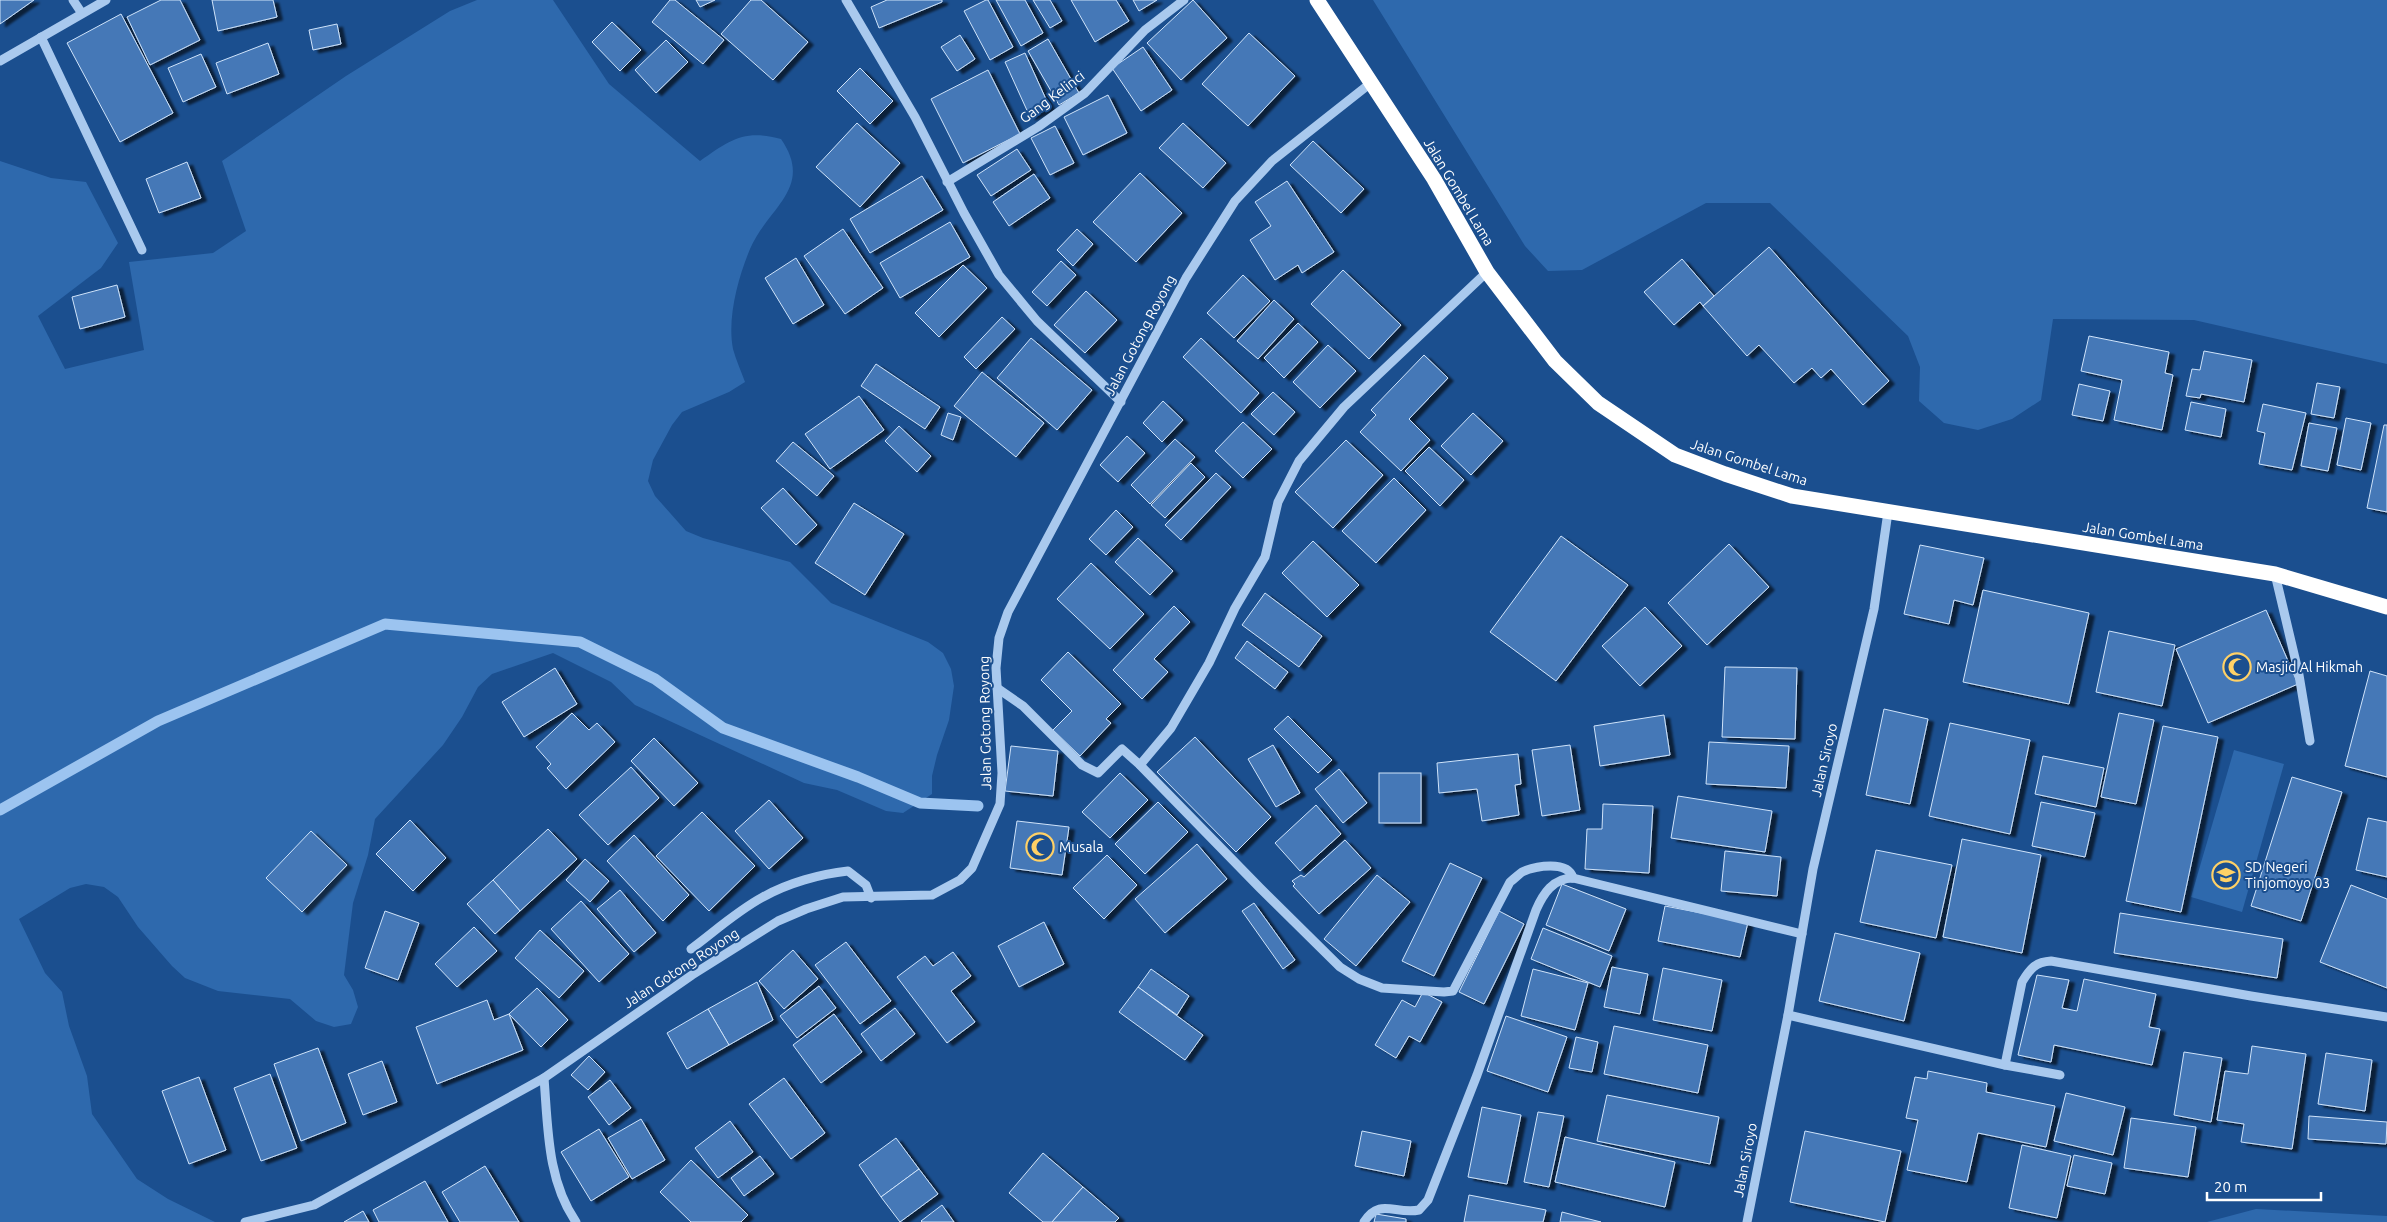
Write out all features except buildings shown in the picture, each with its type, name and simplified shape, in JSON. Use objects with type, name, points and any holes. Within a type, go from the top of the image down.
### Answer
[{"type":"highway","name":"Jalan Gombel Lama","points":[[1317,0],[1434,179],[1487,272],[1555,361],[1598,403],[1675,455],[1792,496],[2275,574],[2387,607]]},
{"type":"street","points":[[74,0],[81,12]]},
{"type":"street","points":[[0,61],[81,12],[106,0]]},
{"type":"street","points":[[846,0],[916,117],[948,182],[999,275],[1037,321],[1121,402]]},
{"type":"street","name":"Gang Kelinci","points":[[948,182],[1038,126],[1085,93],[1146,30],[1184,0]]},
{"type":"street","points":[[41,37],[142,250]]},
{"type":"street","name":"Jalan Gotong Royong","points":[[245,1222],[314,1205],[544,1078],[692,975],[778,922],[806,909],[842,897],[871,898],[932,895],[960,880],[972,868],[1000,804],[1002,773],[996,668],[999,638],[1008,612],[1186,278],[1235,201],[1272,161],[1372,82]]},
{"type":"street","points":[[1140,765],[1171,728],[1209,663],[1235,608],[1265,558],[1278,502],[1299,461],[1322,431],[1344,407],[1487,272]]},
{"type":"street","name":"Jalan Siroyo","points":[[1747,1222],[1788,1015],[1813,869],[1874,609],[1888,512]]},
{"type":"street","points":[[2275,574],[2299,675],[2310,741]]},
{"type":"street","points":[[997,688],[1023,706],[1082,765],[1098,773],[1122,749],[1340,967],[1359,980],[1382,988],[1453,991],[1510,882],[1521,873],[1533,868],[1554,866],[1563,867],[1570,872],[1573,878]]},
{"type":"street","points":[[691,949],[763,897],[800,882],[831,873],[848,871],[866,885],[871,898]]},
{"type":"street","points":[[1364,1222],[1371,1212],[1381,1207],[1411,1212],[1419,1210],[1428,1200],[1477,1075],[1542,897],[1557,882],[1565,878],[1573,878],[1802,934]]},
{"type":"street","points":[[2006,1065],[2022,982],[2029,970],[2039,962],[2051,961],[2387,1017]]},
{"type":"street","points":[[1788,1015],[2006,1065],[2060,1075]]},
{"type":"street","points":[[544,1078],[550,1151],[559,1190],[576,1222]]},
{"type":"shaded area","points":[[477,0],[553,0],[609,84],[700,161],[720,147],[738,138],[757,135],[781,139],[790,156],[793,171],[791,185],[750,249],[741,273],[731,324],[733,349],[745,382],[729,392],[682,412],[672,425],[653,460],[648,481],[655,496],[686,531],[703,538],[790,562],[831,603],[928,642],[943,653],[951,669],[954,686],[949,720],[932,776],[932,794],[903,813],[886,811],[837,790],[804,783],[635,705],[611,682],[553,653],[492,674],[478,687],[462,717],[443,745],[375,819],[368,855],[353,903],[344,975],[353,990],[358,1007],[351,1024],[334,1027],[316,1021],[290,999],[218,991],[185,978],[138,927],[118,897],[104,887],[86,884],[70,888],[19,919],[45,973],[62,992],[69,1026],[87,1076],[92,1114],[137,1179],[168,1199],[215,1222],[0,1222],[0,161],[51,178],[86,182],[118,243],[101,268],[38,316],[65,369],[144,350],[129,262],[213,253],[246,231],[222,161],[346,76],[450,11]]},
{"type":"shaded area","points":[[1373,0],[2387,0],[2387,364],[2194,320],[2053,319],[2041,400],[2012,419],[1978,430],[1944,423],[1919,401],[1920,367],[1908,336],[1770,203],[1706,203],[1582,270],[1548,271],[1525,246]]},
{"type":"shaded area","points":[[2234,750],[2284,764],[2242,912],[2191,897]]},
{"type":"shaded area","points":[[2256,1209],[2387,1216],[2387,1222],[2207,1222]]},
{"type":"waterway","points":[[0,810],[158,721],[385,624],[580,642],[655,679],[723,728],[858,777],[920,803],[978,806]]},
{"type":"place","name":"Masjid Al Hikmah","points":[[2237,667]]},
{"type":"place","name":"Musala","points":[[1040,847]]},
{"type":"place","name":"SD Negeri Tinjomoyo 03","points":[[2226,875]]}]
